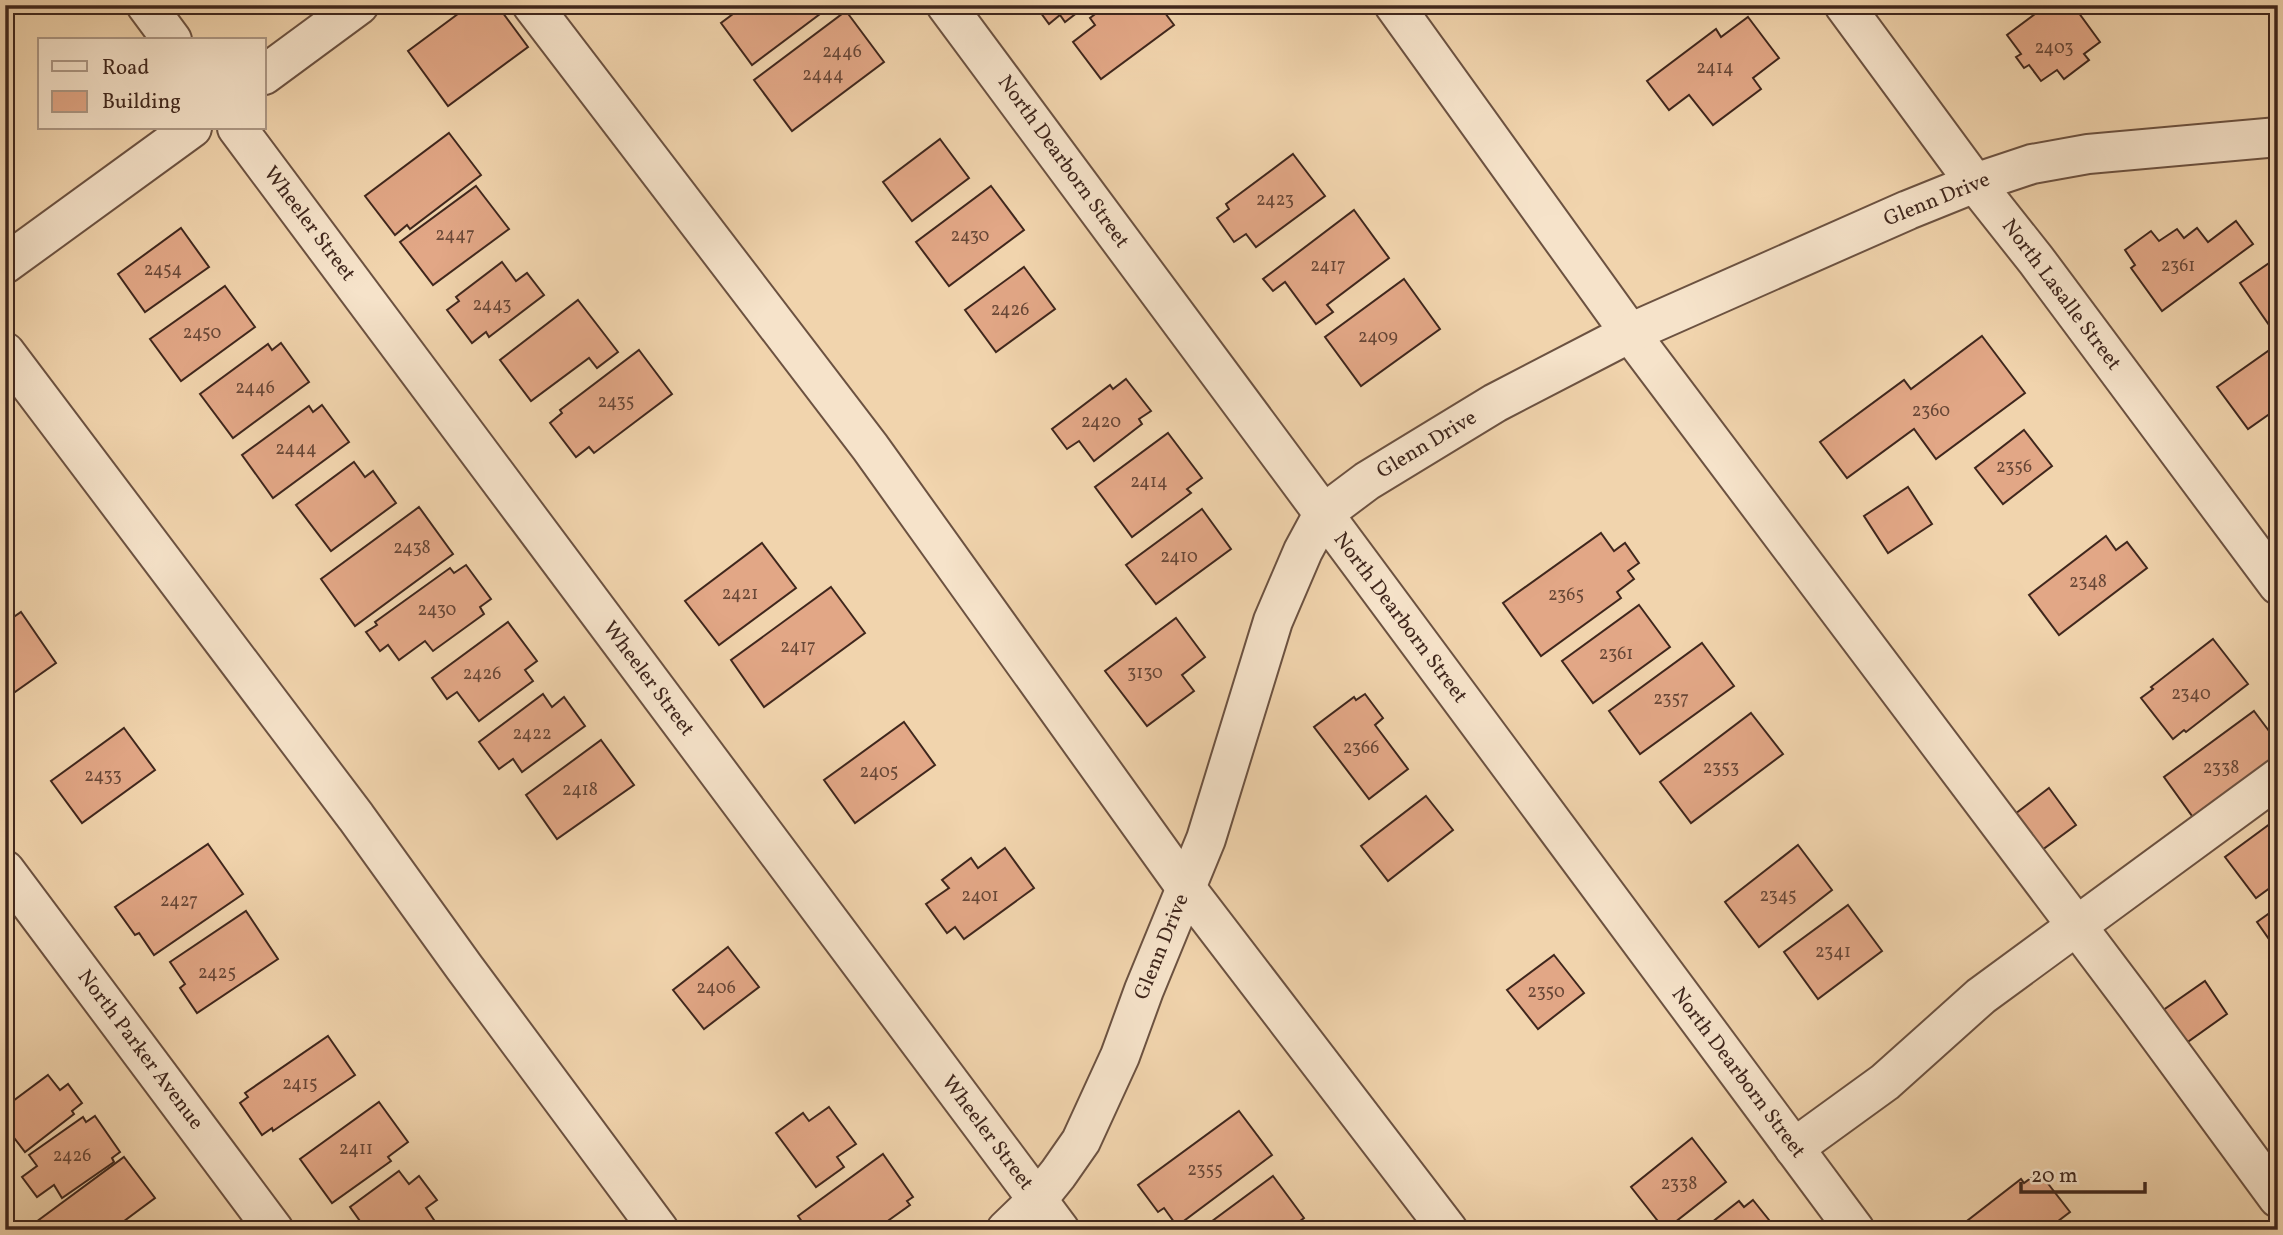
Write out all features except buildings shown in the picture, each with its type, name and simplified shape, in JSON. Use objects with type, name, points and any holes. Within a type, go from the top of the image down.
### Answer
[{"type":"street","points":[[146,5],[171,38]]},
{"type":"street","points":[[266,74],[359,5]]},
{"type":"street","points":[[532,5],[870,447],[1185,888],[1448,1230]]},
{"type":"street","name":"North Dearborn Street","points":[[947,5],[1855,1230]]},
{"type":"street","points":[[1394,5],[1630,333],[2278,1198]]},
{"type":"street","name":"North Lasalle Street","points":[[1844,5],[2278,585]]},
{"type":"street","points":[[5,264],[189,130]]},
{"type":"street","name":"Wheeler Street","points":[[238,130],[1060,1230]]},
{"type":"street","name":"Glenn Drive","points":[[1006,1230],[1037,1200],[1080,1141],[1120,1056],[1206,838],[1273,621],[1303,551],[1323,514],[1367,481],[1495,403],[1630,333],[1975,183],[2032,164],[2088,154],[2278,137]]},
{"type":"street","points":[[5,352],[356,817],[659,1230]]},
{"type":"street","points":[[1794,1148],[1885,1082],[1981,996],[2278,778]]},
{"type":"street","name":"North Parker Avenue","points":[[5,870],[274,1230]]}]
